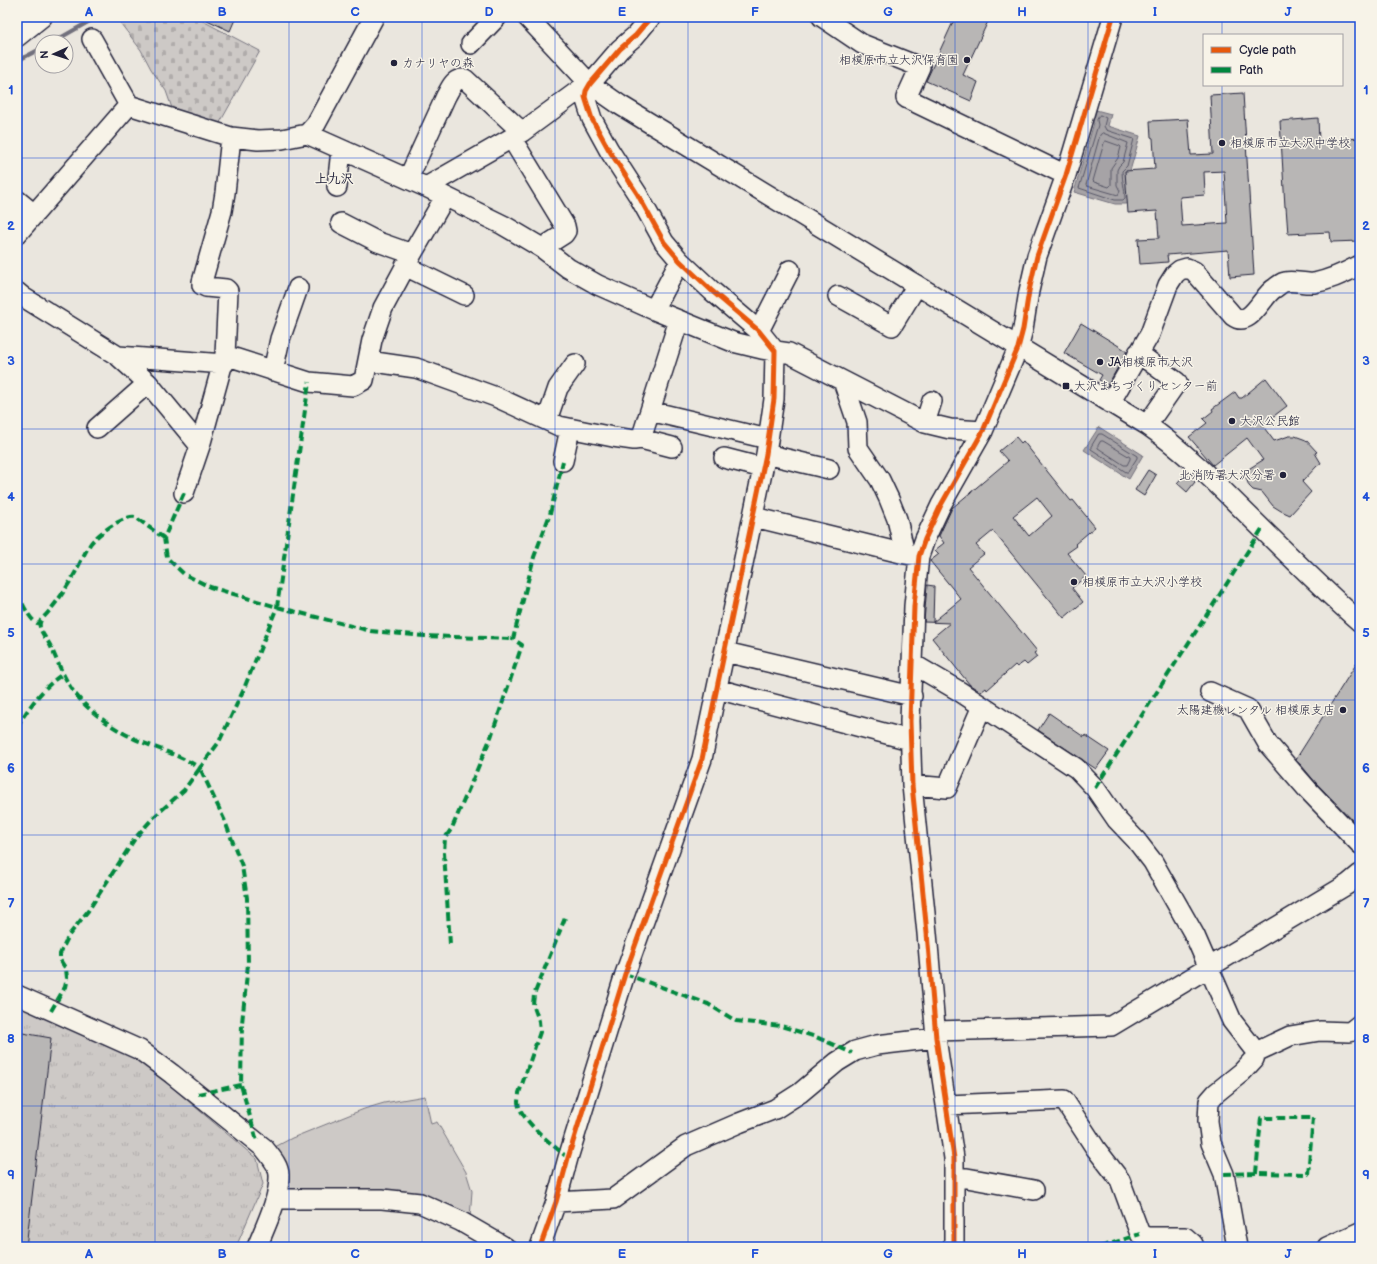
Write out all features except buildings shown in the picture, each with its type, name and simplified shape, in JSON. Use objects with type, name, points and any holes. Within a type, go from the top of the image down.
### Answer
[{"type":"street","points":[[17,37],[42,17]]},
{"type":"street","points":[[307,134],[316,124],[374,17]]},
{"type":"street","points":[[471,44],[497,17]]},
{"type":"street","points":[[527,17],[590,84],[620,106],[1147,425],[1173,444],[1225,492],[1330,595],[1360,622]]},
{"type":"street","points":[[540,1247],[556,1202],[568,1158],[625,974],[702,759],[754,517],[766,454],[774,399],[775,351],[759,331],[712,291],[680,261],[664,242],[638,195],[609,150],[592,119],[585,97],[586,91],[590,84],[620,49],[635,36],[651,17]]},
{"type":"street","points":[[822,17],[862,44],[920,67],[906,98],[1066,175]]},
{"type":"street","points":[[912,555],[925,539],[941,505],[982,431],[1018,348],[1023,329],[1028,291],[1037,256],[1066,175],[1113,17]]},
{"type":"street","points":[[92,39],[129,105],[231,137],[258,140],[282,139],[307,134],[426,187],[503,225],[542,248],[568,268],[598,285],[654,310],[733,342],[789,353],[925,423],[950,429],[982,431]]},
{"type":"street","points":[[408,179],[453,83],[457,80],[464,79],[517,136],[565,226],[566,231],[564,234],[542,248]]},
{"type":"street","points":[[426,187],[517,136],[582,88],[590,84]]},
{"type":"street","points":[[17,234],[129,105]]},
{"type":"street","points":[[184,493],[200,446],[224,360],[228,291],[226,289],[206,287],[202,285],[202,282],[222,211],[231,137]]},
{"type":"street","points":[[337,187],[341,150]]},
{"type":"street","points":[[118,356],[224,360],[273,371],[309,382],[353,386],[364,380],[372,340],[383,308],[408,260],[445,197]]},
{"type":"street","points":[[17,200],[34,214]]},
{"type":"street","points":[[341,223],[378,242],[408,260],[441,291],[464,295]]},
{"type":"street","points":[[654,310],[680,261]]},
{"type":"street","points":[[1110,403],[1150,334],[1168,284],[1180,270],[1187,268],[1194,271],[1233,316],[1238,319],[1242,319],[1251,315],[1270,290],[1285,282],[1318,282],[1339,276],[1360,265]]},
{"type":"street","points":[[759,331],[790,270]]},
{"type":"street","points":[[838,296],[872,322],[892,326],[917,285]]},
{"type":"street","points":[[273,371],[280,339],[296,311],[298,288]]},
{"type":"street","points":[[17,292],[118,356],[148,383],[200,446]]},
{"type":"street","points":[[641,439],[679,320]]},
{"type":"street","points":[[1138,353],[1177,382],[1147,425]]},
{"type":"street","points":[[368,361],[416,368],[496,397],[570,429],[634,440],[641,439],[672,447]]},
{"type":"street","points":[[547,420],[558,388],[575,364]]},
{"type":"street","points":[[843,381],[857,422],[858,448],[880,480],[912,555],[914,606],[910,740],[912,785],[936,1035],[954,1158],[954,1247]]},
{"type":"street","points":[[97,428],[148,383]]},
{"type":"street","points":[[925,423],[932,401]]},
{"type":"street","points":[[650,411],[766,454]]},
{"type":"street","points":[[563,461],[570,429]]},
{"type":"street","points":[[724,458],[766,454],[809,459],[830,470]]},
{"type":"street","points":[[754,517],[912,555]]},
{"type":"street","points":[[725,652],[912,696]]},
{"type":"street","points":[[913,664],[982,706],[1076,768],[1095,788],[1117,820],[1154,862],[1195,936],[1232,1021],[1256,1052]]},
{"type":"street","points":[[717,689],[910,740]]},
{"type":"street","points":[[1210,692],[1248,709],[1268,744],[1308,790],[1360,844]]},
{"type":"street","points":[[912,785],[947,788],[982,706]]},
{"type":"street","points":[[556,1202],[613,1199],[686,1146],[775,1109],[800,1093],[837,1062],[855,1051],[877,1045],[936,1035],[1111,1026],[1348,884],[1360,874]]},
{"type":"street","points":[[17,995],[140,1050],[264,1148],[276,1164],[280,1175],[276,1199],[257,1247]]},
{"type":"street","points":[[1237,1247],[1224,1174],[1211,1143],[1208,1121],[1210,1101],[1216,1093],[1242,1072],[1254,1059],[1256,1052],[1290,1036],[1320,1031],[1350,1032],[1360,1024]]},
{"type":"street","points":[[947,1105],[1064,1100],[1096,1149],[1120,1180],[1140,1234],[1148,1237],[1185,1237],[1193,1244],[1194,1247]]},
{"type":"street","points":[[955,1178],[967,1178],[1034,1190]]},
{"type":"street","points":[[276,1199],[382,1199],[420,1203],[460,1221],[505,1247]]},
{"type":"street","points":[[1327,1247],[1360,1232]]},
{"type":"green space","points":[[132,17],[195,17],[260,51],[218,126],[173,111],[166,91],[151,69],[141,50],[121,24]]},
{"type":"green space","points":[[17,1005],[95,1037],[143,1063],[257,1159],[263,1184],[236,1247],[17,1247]]},
{"type":"green space","points":[[425,1096],[431,1124],[437,1122],[466,1172],[472,1191],[470,1218],[290,1194],[284,1187],[275,1147],[292,1138],[364,1109],[384,1103]]},
{"type":"water","points":[[1096,110],[1111,114],[1108,126],[1140,136],[1130,171],[1128,204],[1115,204],[1074,192],[1094,123],[1092,122]]},
{"type":"water","points":[[1099,427],[1143,455],[1129,479],[1084,450]]},
{"type":"waterway","points":[[67,34],[97,17]]},
{"type":"waterway","points":[[17,61],[34,52]]},
{"type":"marked path","points":[[164,538],[135,517],[124,519],[105,530],[91,543],[64,591],[41,620],[40,627],[71,688],[77,697],[94,713],[134,739],[179,757],[200,768],[219,742],[243,691],[277,607],[309,382]]},
{"type":"marked path","points":[[450,944],[444,853],[445,838],[452,828],[491,737],[522,645],[513,639],[534,557],[550,514],[563,461]]},
{"type":"marked path","points":[[184,493],[164,538],[167,558],[184,574],[210,587],[277,607],[371,631],[424,636],[513,639]]},
{"type":"marked path","points":[[1095,788],[1262,529]]},
{"type":"marked path","points":[[17,593],[29,615],[39,624]]},
{"type":"marked path","points":[[17,727],[37,698],[49,685],[63,674]]},
{"type":"marked path","points":[[51,1011],[65,987],[67,978],[66,969],[60,960],[60,954],[69,935],[88,911],[136,837],[154,817],[184,790],[200,768],[224,819],[242,866],[247,898],[248,964],[242,1023],[241,1085],[257,1141]]},
{"type":"marked path","points":[[565,918],[534,995],[533,1004],[539,1021],[540,1032],[519,1093],[518,1102],[524,1116],[531,1124],[568,1158]]},
{"type":"marked path","points":[[625,974],[708,1004],[736,1021],[781,1026],[816,1037],[852,1053]]},
{"type":"marked path","points":[[198,1094],[241,1085]]},
{"type":"marked path","points":[[1224,1174],[1308,1174],[1313,1118],[1261,1118],[1256,1173]]},
{"type":"marked path","points":[[1101,1247],[1140,1234]]},
{"type":"cycle path","points":[[540,1247],[556,1202],[568,1158],[625,974],[702,759],[766,454],[774,399],[775,351],[759,331],[712,291],[680,261],[664,242],[638,195],[609,150],[592,119],[585,97],[586,91],[590,84],[620,49],[635,36],[651,17]]},
{"type":"cycle path","points":[[954,1247],[954,1158],[936,1038],[912,785],[910,721],[914,606],[919,556],[925,539],[941,505],[983,431],[1018,348],[1037,256],[1066,175],[1113,17]]},
{"type":"place","name":"相模原市立大沢保育園","points":[[967,60]]},
{"type":"place","name":"カナリヤの森","points":[[394,63]]},
{"type":"place","name":"相模原市立大沢中学校","points":[[1222,143]]},
{"type":"place","name":"JA相模原市大沢","points":[[1100,362]]},
{"type":"place","name":"大沢まちづくりセンター前","points":[[1066,386]]},
{"type":"place","name":"大沢公民館","points":[[1232,421]]},
{"type":"place","name":"北消防署大沢分署","points":[[1283,475]]},
{"type":"place","name":"相模原市立大沢小学校","points":[[1074,582]]},
{"type":"place","name":"太陽建機レンタル 相模原支店","points":[[1343,710]]},
{"type":"district","name":"上九沢","points":[[334,178]]}]
